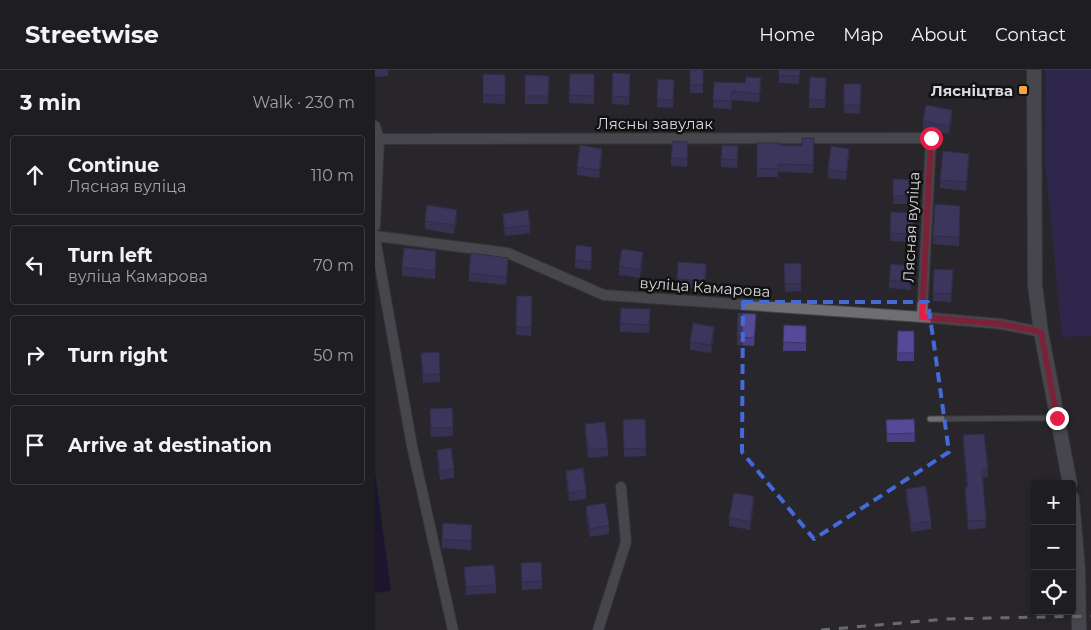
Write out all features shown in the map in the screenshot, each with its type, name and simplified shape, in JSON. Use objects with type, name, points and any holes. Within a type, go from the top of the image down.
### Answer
[{"type":"main road","points":[[1034,70],[1035,286],[1041,332],[1068,480]]},
{"type":"main road","points":[[1074,525],[1078,570],[1079,630]]},
{"type":"street","points":[[375,126],[379,139],[375,226]]},
{"type":"street","name":"Лясны завулак","points":[[379,139],[931,138]]},
{"type":"street","name":"Лясная вуліца","points":[[922,317],[931,138]]},
{"type":"street","name":"вуліца Камарова","points":[[453,630],[412,446],[375,237],[508,253],[604,295],[922,317],[1001,324],[1041,332]]},
{"type":"street","points":[[598,630],[626,542],[621,487]]},
{"type":"lane","points":[[931,419],[1057,418]]},
{"type":"highlighted area","points":[[743,302],[928,302],[949,452],[814,539],[742,452]]},
{"type":"shaded area","points":[[1046,70],[1091,70],[1091,336],[1062,337],[1045,160]]},
{"type":"shaded area","points":[[375,471],[391,591],[375,593]]},
{"type":"building","points":[[690,70],[703,70],[703,84],[690,85]]},
{"type":"building","points":[[779,70],[800,70],[799,76],[779,75]]},
{"type":"building","points":[[613,73],[630,74],[629,97],[612,96]]},
{"type":"building","points":[[483,74],[505,75],[505,95],[483,95]]},
{"type":"building","points":[[570,74],[594,74],[594,96],[569,95]]},
{"type":"building","points":[[525,75],[549,76],[548,96],[525,96]]},
{"type":"building","points":[[746,77],[761,78],[759,94],[732,91],[731,101],[713,100],[714,82],[745,83]]},
{"type":"building","points":[[810,77],[826,78],[825,100],[809,99]]},
{"type":"building","points":[[658,79],[674,80],[673,100],[657,99]]},
{"type":"building","points":[[844,84],[861,84],[860,105],[844,105]]},
{"type":"building","points":[[926,105],[952,110],[949,126],[923,121]]},
{"type":"building","points":[[802,138],[814,138],[813,165],[778,164],[778,169],[757,168],[757,143],[802,146]]},
{"type":"building","points":[[673,141],[688,142],[687,159],[671,158]]},
{"type":"building","points":[[580,145],[602,149],[599,170],[577,167]]},
{"type":"building","points":[[722,145],[738,146],[737,160],[721,159]]},
{"type":"building","points":[[831,146],[849,149],[846,172],[828,170]]},
{"type":"building","points":[[943,151],[969,154],[966,182],[940,180]]},
{"type":"building","points":[[893,179],[912,180],[912,196],[893,196]]},
{"type":"building","points":[[935,204],[960,206],[959,237],[933,236]]},
{"type":"building","points":[[427,205],[457,210],[454,225],[425,221]]},
{"type":"building","points":[[528,210],[530,225],[505,228],[503,214]]},
{"type":"building","points":[[891,212],[914,213],[913,234],[890,233]]},
{"type":"building","points":[[576,245],[592,247],[591,262],[575,260]]},
{"type":"building","points":[[404,248],[436,251],[435,271],[402,267]]},
{"type":"building","points":[[622,249],[643,252],[640,270],[619,266]]},
{"type":"building","points":[[471,253],[508,258],[506,277],[469,273]]},
{"type":"building","points":[[678,262],[706,264],[705,281],[677,279]]},
{"type":"building","points":[[801,263],[801,283],[785,284],[784,264]]},
{"type":"building","points":[[891,264],[912,266],[911,282],[889,280]]},
{"type":"building","points":[[934,269],[953,270],[951,294],[933,293]]},
{"type":"building","points":[[517,296],[532,296],[531,327],[516,327]]},
{"type":"building","points":[[621,308],[650,309],[649,325],[620,323]]},
{"type":"building","points":[[738,313],[756,314],[754,338],[737,337]]},
{"type":"building","points":[[693,323],[714,327],[711,345],[690,342]]},
{"type":"building","points":[[784,325],[806,326],[806,343],[783,342]]},
{"type":"building","points":[[898,331],[914,331],[914,353],[897,353]]},
{"type":"building","points":[[439,352],[440,374],[423,375],[421,353]]},
{"type":"building","points":[[452,408],[453,428],[431,428],[430,409]]},
{"type":"building","points":[[645,419],[646,448],[624,449],[623,420]]},
{"type":"building","points":[[914,419],[915,433],[887,434],[886,420]]},
{"type":"building","points":[[605,422],[608,448],[588,450],[585,424]]},
{"type":"building","points":[[984,434],[988,469],[982,470],[986,520],[968,521],[965,487],[968,487],[963,435]]},
{"type":"building","points":[[451,448],[454,469],[440,471],[437,450]]},
{"type":"building","points":[[583,468],[586,490],[569,493],[566,471]]},
{"type":"building","points":[[926,486],[931,521],[911,524],[906,489]]},
{"type":"building","points":[[734,493],[754,496],[750,522],[729,518]]},
{"type":"building","points":[[605,503],[609,525],[590,529],[586,506]]},
{"type":"building","points":[[443,523],[472,525],[471,541],[442,539]]},
{"type":"building","points":[[541,562],[542,581],[522,582],[521,563]]},
{"type":"building","points":[[494,565],[496,585],[466,587],[464,567]]},
{"type":"railway","points":[[821,630],[946,619],[1091,616]]},
{"type":"place","name":"Лясніцтва","points":[[1023,90]]},
{"type":"route","points":[[931,138],[922,317],[1001,324],[1041,332],[1057,418]]}]
